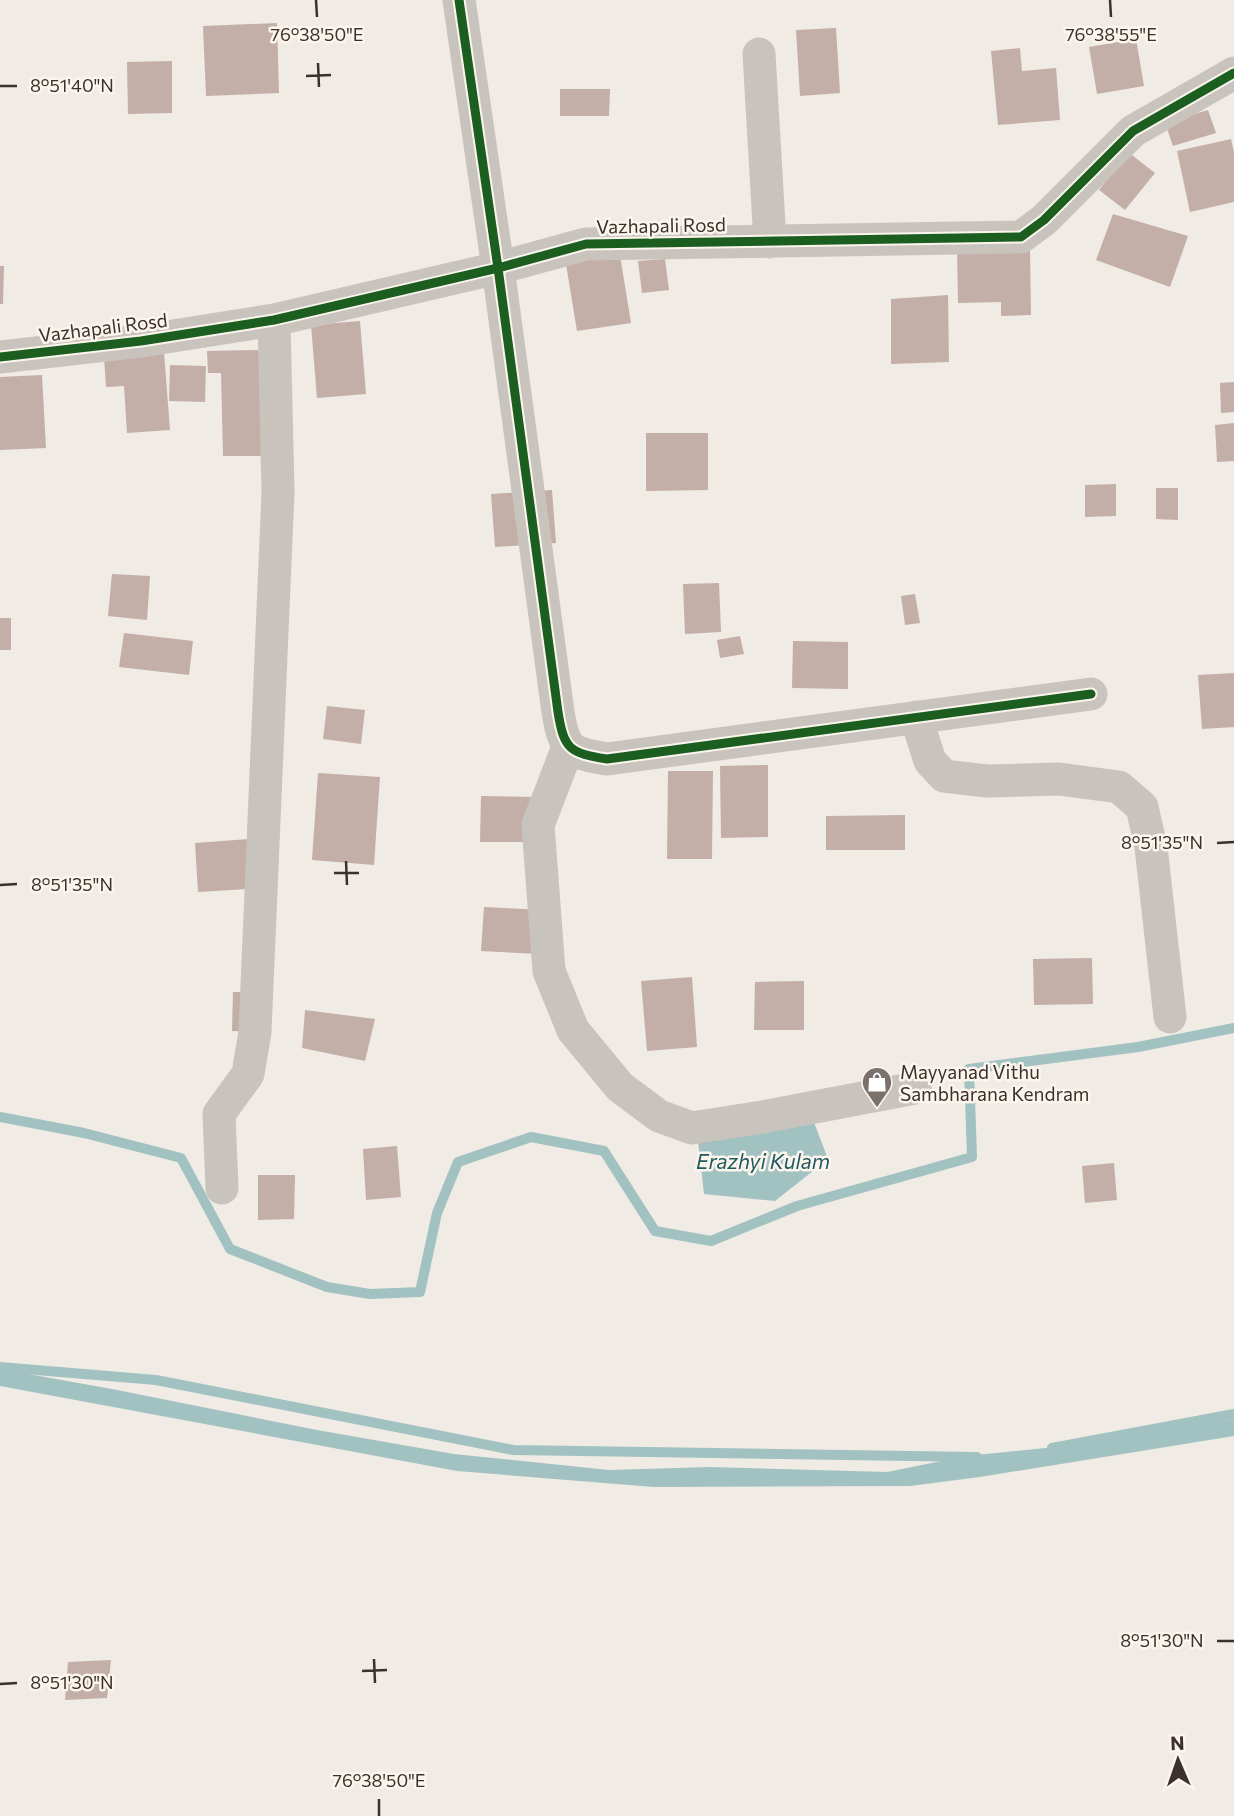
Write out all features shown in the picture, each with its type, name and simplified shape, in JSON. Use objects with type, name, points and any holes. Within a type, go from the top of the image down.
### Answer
[{"type":"street","points":[[459,0],[558,712],[568,747],[584,755],[607,759],[1091,694]]},
{"type":"street","points":[[759,54],[770,242]]},
{"type":"street","name":"Vazhapali Rosd","points":[[0,357],[141,341],[274,320],[498,268],[586,244],[1021,237],[1044,220],[1133,131],[1234,73]]},
{"type":"street","points":[[222,1188],[219,1114],[248,1074],[255,1032],[278,492],[274,320]]},
{"type":"street","points":[[916,718],[930,761],[944,776],[987,781],[1059,779],[1119,788],[1142,807],[1151,847],[1170,1017]]},
{"type":"street","points":[[568,747],[538,825],[549,971],[573,1030],[620,1087],[659,1116],[692,1128],[915,1088]]},
{"type":"water","name":"Erazhyi Kulam","points":[[810,1112],[828,1159],[775,1201],[704,1194],[697,1132]]},
{"type":"water","points":[[0,1369],[454,1454],[609,1470],[709,1467],[887,1472],[966,1456],[1065,1446],[1234,1419],[1234,1436],[910,1486],[654,1487],[457,1471],[0,1386]]},
{"type":"building","points":[[277,23],[279,93],[206,96],[203,26]]},
{"type":"building","points":[[836,28],[840,93],[800,96],[796,30]]},
{"type":"building","points":[[1136,39],[1144,86],[1097,94],[1089,47]]},
{"type":"building","points":[[1020,48],[1022,71],[1056,68],[1060,120],[998,125],[991,51]]},
{"type":"building","points":[[172,61],[172,113],[128,114],[127,62]]},
{"type":"building","points":[[560,89],[610,89],[609,116],[560,116]]},
{"type":"building","points":[[1208,110],[1216,133],[1173,146],[1165,123]]},
{"type":"building","points":[[1231,139],[1234,152],[1234,202],[1190,212],[1177,151]]},
{"type":"building","points":[[1128,152],[1155,173],[1125,210],[1099,190]]},
{"type":"building","points":[[1113,214],[1188,236],[1170,287],[1096,260]]},
{"type":"building","points":[[1030,248],[1031,315],[1001,316],[1001,302],[958,303],[957,249]]},
{"type":"building","points":[[619,249],[631,323],[577,331],[565,258]]},
{"type":"building","points":[[665,259],[669,290],[642,293],[638,261]]},
{"type":"building","points":[[0,266],[4,266],[3,304],[0,304]]},
{"type":"building","points":[[948,295],[949,362],[891,364],[891,299]]},
{"type":"building","points":[[360,321],[366,394],[317,398],[311,325]]},
{"type":"building","points":[[261,350],[262,456],[223,456],[221,373],[208,373],[207,351]]},
{"type":"building","points":[[164,352],[170,430],[127,433],[124,386],[106,387],[104,357]]},
{"type":"building","points":[[170,365],[206,366],[205,402],[169,401]]},
{"type":"building","points":[[42,375],[46,448],[0,450],[0,377]]},
{"type":"building","points":[[1234,382],[1234,412],[1221,413],[1220,383]]},
{"type":"building","points":[[1234,423],[1234,461],[1217,462],[1215,425]]},
{"type":"building","points":[[646,433],[708,433],[708,490],[646,491]]},
{"type":"building","points":[[1116,484],[1116,516],[1085,517],[1085,485]]},
{"type":"building","points":[[1156,488],[1178,488],[1178,520],[1156,519]]},
{"type":"building","points":[[552,490],[556,543],[495,547],[491,494]]},
{"type":"building","points":[[112,574],[150,576],[147,620],[108,616]]},
{"type":"building","points":[[719,583],[721,632],[685,634],[683,584]]},
{"type":"building","points":[[915,594],[920,623],[905,625],[901,596]]},
{"type":"building","points":[[0,618],[11,618],[11,650],[0,650]]},
{"type":"building","points":[[124,633],[193,641],[189,675],[119,667]]},
{"type":"building","points":[[740,636],[744,654],[720,658],[717,640]]},
{"type":"building","points":[[793,641],[848,642],[848,689],[792,688]]},
{"type":"building","points":[[1234,673],[1234,727],[1202,729],[1198,675]]},
{"type":"building","points":[[327,706],[365,710],[361,744],[323,739]]},
{"type":"building","points":[[768,765],[768,837],[721,838],[720,766]]},
{"type":"building","points":[[668,771],[713,771],[712,859],[667,859]]},
{"type":"building","points":[[318,773],[380,777],[374,865],[312,860]]},
{"type":"building","points":[[481,796],[538,797],[537,842],[480,842]]},
{"type":"building","points":[[905,815],[905,850],[826,850],[826,816]]},
{"type":"building","points":[[263,838],[266,888],[198,892],[195,843]]},
{"type":"building","points":[[484,907],[542,910],[539,954],[481,951]]},
{"type":"building","points":[[1092,958],[1093,1004],[1034,1005],[1033,959]]},
{"type":"building","points":[[692,977],[697,1047],[647,1051],[641,981]]},
{"type":"building","points":[[804,981],[804,1030],[754,1030],[755,982]]},
{"type":"building","points":[[233,992],[264,992],[264,1032],[232,1031]]},
{"type":"building","points":[[305,1010],[375,1019],[365,1061],[302,1048]]},
{"type":"building","points":[[397,1146],[401,1197],[366,1200],[363,1149]]},
{"type":"building","points":[[1114,1163],[1117,1200],[1085,1203],[1082,1166]]},
{"type":"building","points":[[258,1175],[295,1175],[294,1219],[258,1220]]},
{"type":"building","points":[[111,1660],[107,1698],[65,1700],[68,1662]]},
{"type":"waterway","points":[[0,1117],[84,1133],[181,1158],[230,1249],[327,1287],[370,1294],[420,1292],[437,1213],[458,1162],[531,1137],[604,1151],[655,1231],[711,1241],[797,1206],[972,1157],[969,1069],[1138,1047],[1234,1028]]},
{"type":"waterway","points":[[0,1367],[156,1380],[513,1450],[977,1457]]},
{"type":"waterway","points":[[1052,1448],[1234,1414]]},
{"type":"cycle path","points":[[459,0],[558,712],[563,735],[571,748],[607,759],[1091,694]]},
{"type":"cycle path","points":[[0,357],[141,341],[274,320],[498,268],[586,244],[1021,237],[1044,220],[1133,131],[1234,73]]},
{"type":"place","name":"Mayyanad Vithu Sambharana Kendram","points":[[877,1109]]}]
